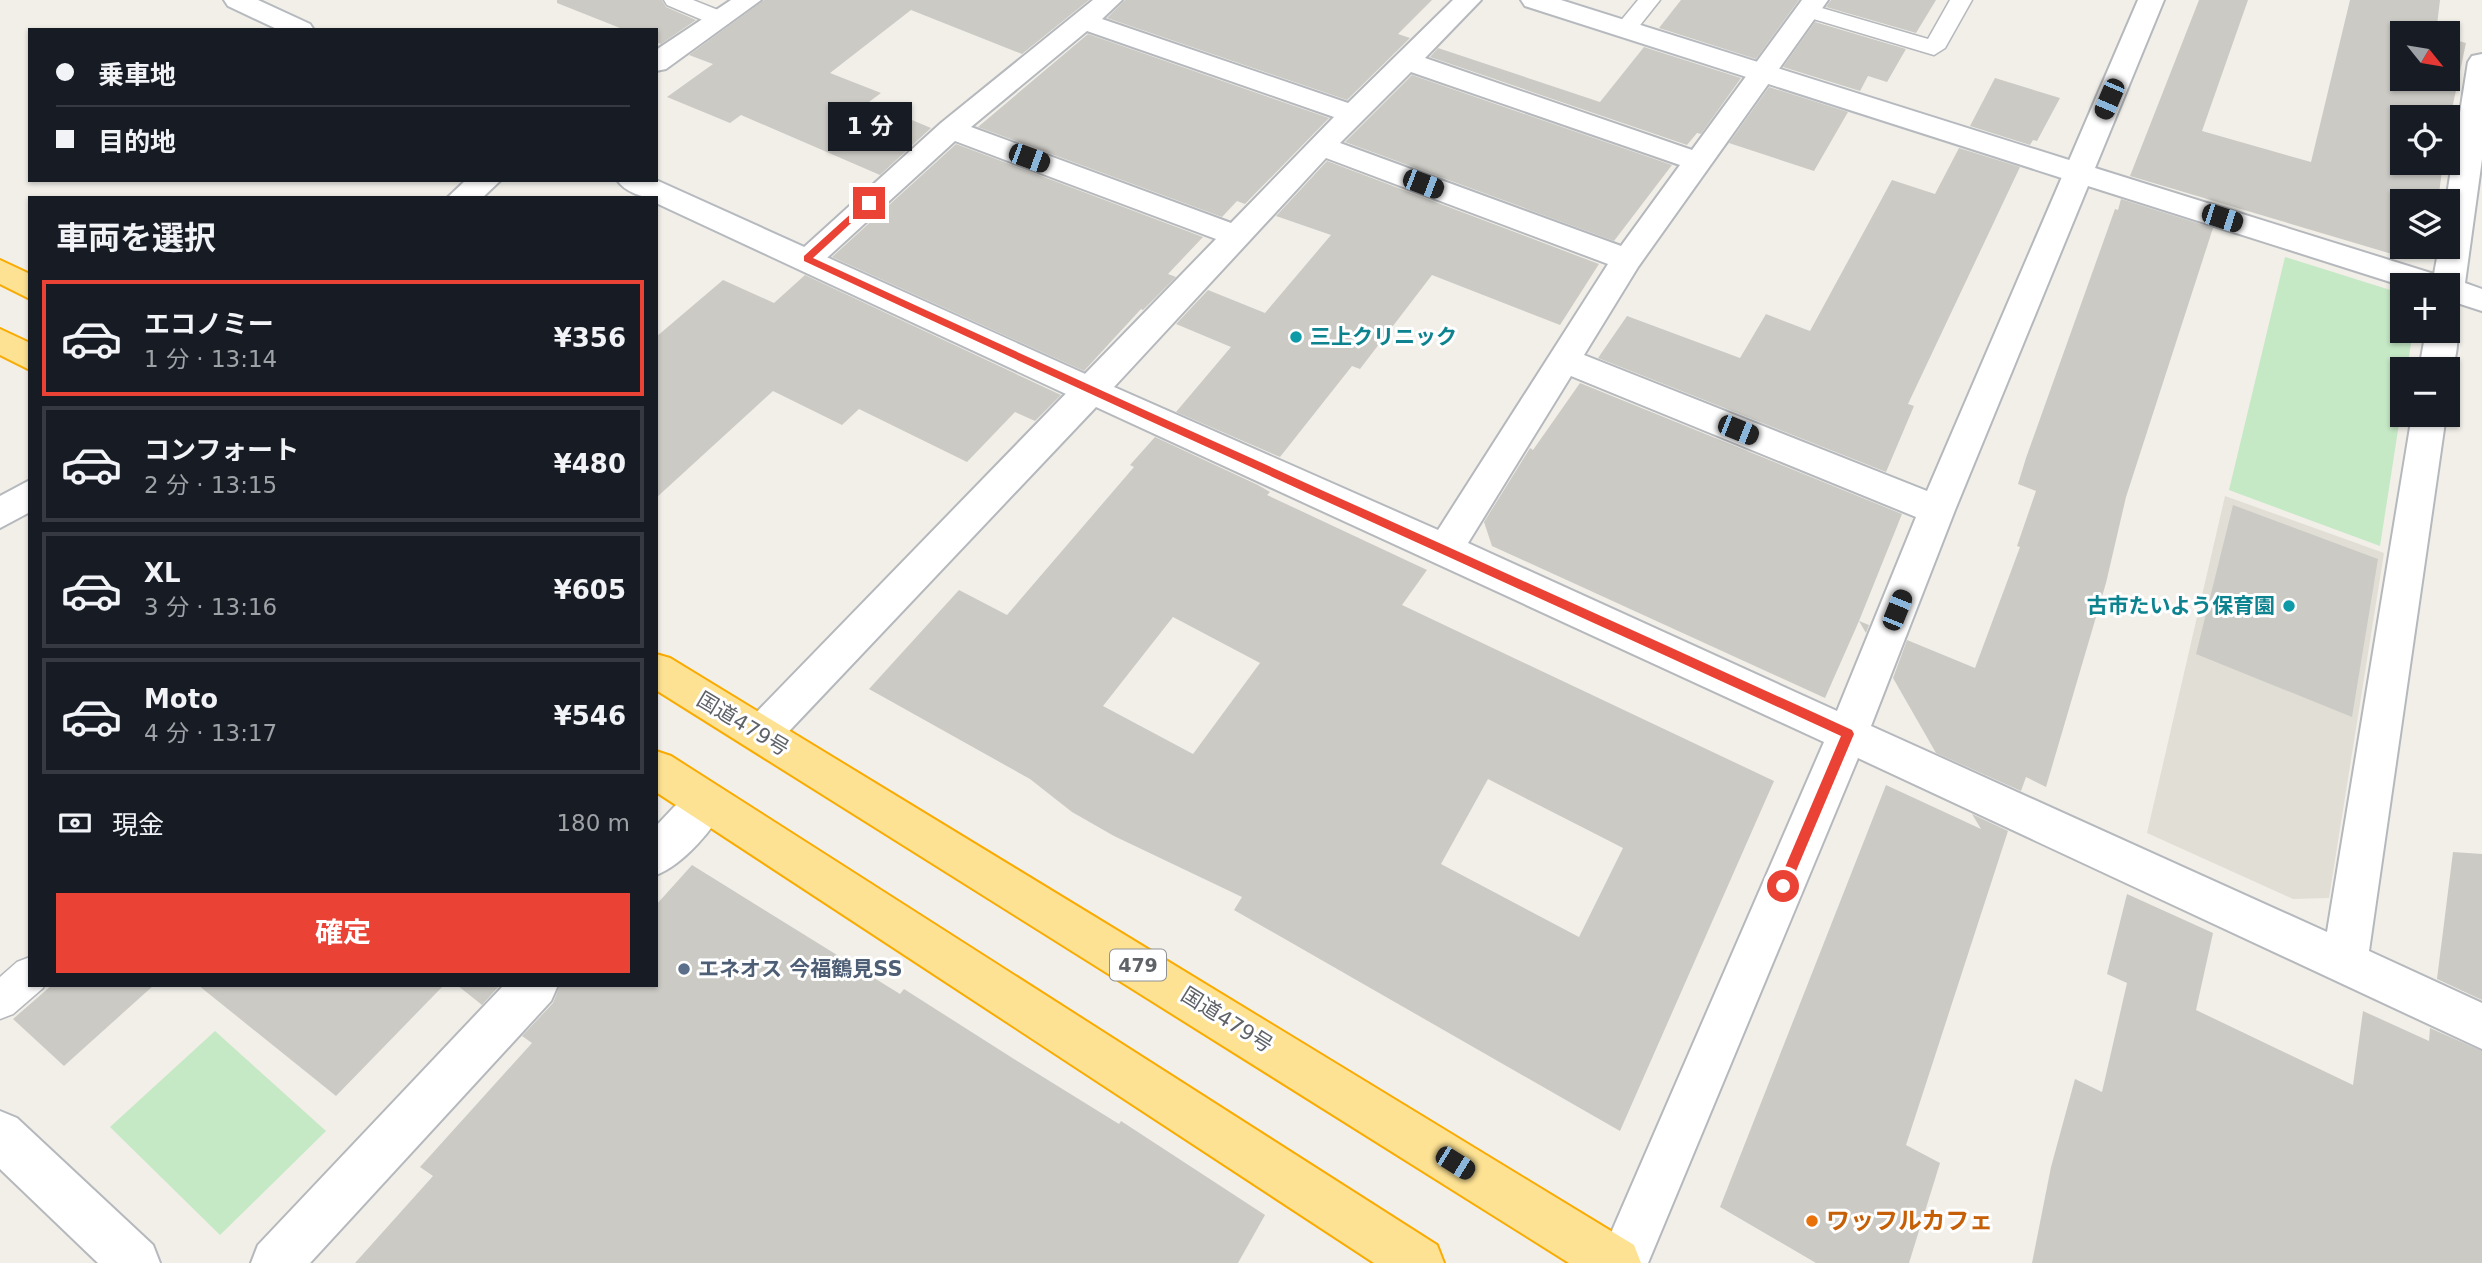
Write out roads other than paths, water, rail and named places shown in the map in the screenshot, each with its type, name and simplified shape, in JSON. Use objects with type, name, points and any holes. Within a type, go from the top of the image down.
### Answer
[{"type":"highway","points":[[0,270],[28,287]]},
{"type":"highway","points":[[0,340],[28,357]]},
{"type":"highway","name":"国道479号","points":[[658,671],[1616,1263]]},
{"type":"highway","points":[[658,770],[1419,1263]]},
{"type":"street","points":[[237,0],[297,28]]},
{"type":"street","points":[[658,62],[748,0]]},
{"type":"street","points":[[807,258],[951,129],[1109,0]]},
{"type":"street","points":[[761,734],[1091,391],[1321,146],[1468,0]]},
{"type":"street","points":[[1534,0],[2397,273]]},
{"type":"street","points":[[1623,1263],[1848,734],[1937,510],[2151,0]]},
{"type":"street","points":[[1445,549],[1627,260],[1812,5]]},
{"type":"street","points":[[1083,20],[1352,114]]},
{"type":"street","points":[[1406,61],[1699,162]]},
{"type":"street","points":[[2452,273],[2474,181],[2482,62]]},
{"type":"street","points":[[951,129],[1237,236]]},
{"type":"street","points":[[1321,146],[1627,260]]},
{"type":"street","points":[[464,196],[483,182]]},
{"type":"street","points":[[636,182],[807,258],[1091,391],[1445,549],[2482,1026]]},
{"type":"street","points":[[2460,293],[2482,300]]},
{"type":"street","points":[[1564,360],[1937,510]]},
{"type":"street","points":[[2345,962],[2427,427]]},
{"type":"street","points":[[0,514],[28,495]]},
{"type":"street","points":[[658,854],[706,802]]},
{"type":"street","points":[[276,1263],[533,987]]},
{"type":"street","points":[[0,1135],[135,1263]]},
{"type":"lane","points":[[675,0],[720,19]]},
{"type":"lane","points":[[1625,29],[1649,0]]},
{"type":"lane","points":[[1812,5],[1934,48],[1961,0]]},
{"type":"lane","points":[[0,1000],[28,977]]},
{"type":"place","name":"三上クリニック","points":[[1296,337]]},
{"type":"place","name":"古市たいよう保育園","points":[[2289,606]]},
{"type":"place","name":"エネオス 今福鶴見SS","points":[[684,969]]},
{"type":"place","name":"ワッフルカフェ","points":[[1812,1221]]}]
